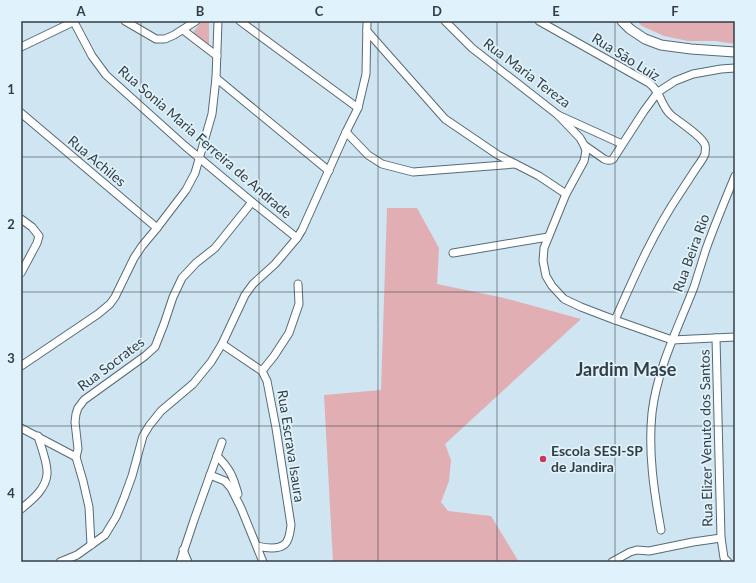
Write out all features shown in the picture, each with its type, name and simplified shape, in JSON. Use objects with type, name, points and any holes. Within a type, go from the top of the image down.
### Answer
[{"type":"street","points":[[125,21],[156,39],[165,39],[174,36],[196,21]]},
{"type":"street","points":[[21,366],[98,314],[110,304],[142,246],[186,190],[195,173],[212,114],[216,78],[218,21]]},
{"type":"street","points":[[240,21],[358,108]]},
{"type":"street","points":[[60,562],[77,555],[105,535],[116,517],[132,476],[143,436],[149,426],[161,411],[193,384],[211,362],[222,344],[245,295],[253,284],[276,264],[302,230],[358,108],[366,74],[367,21]]},
{"type":"street","name":"Rua Maria Tereza","points":[[445,21],[472,48],[558,115],[622,144]]},
{"type":"street","name":"Rua São Luiz","points":[[539,21],[649,83],[658,92]]},
{"type":"street","points":[[622,21],[630,29],[661,45],[735,52]]},
{"type":"street","points":[[21,47],[74,22]]},
{"type":"street","name":"Rua Sonia Maria Ferreira de Andrade","points":[[74,22],[92,56],[106,75],[200,158],[297,238]]},
{"type":"street","points":[[183,30],[217,56]]},
{"type":"street","points":[[367,31],[445,119],[498,155],[539,176],[566,194]]},
{"type":"street","points":[[584,145],[608,161],[613,159],[644,110],[658,92],[676,81],[693,74],[735,68]]},
{"type":"street","points":[[216,78],[329,171]]},
{"type":"street","points":[[615,320],[655,234],[705,154],[705,145],[700,137],[670,114],[664,106],[658,92]]},
{"type":"street","name":"Rua Achiles","points":[[21,113],[156,228]]},
{"type":"street","points":[[558,115],[580,138],[586,152],[584,161],[566,194],[544,248],[543,261],[546,276],[552,286],[564,298],[581,307],[672,340],[735,337]]},
{"type":"street","points":[[346,132],[368,155],[382,164],[413,172],[515,164]]},
{"type":"street","name":"Rua Beira Rio","points":[[661,530],[654,493],[650,443],[652,412],[658,382],[720,211],[735,176]]},
{"type":"street","name":"Rua Socrates","points":[[91,545],[89,507],[76,457],[78,449],[75,422],[78,408],[84,400],[145,356],[155,347],[173,297],[182,278],[196,263],[215,248],[252,202]]},
{"type":"street","points":[[21,219],[32,227],[39,236],[21,274]]},
{"type":"street","points":[[453,253],[548,236]]},
{"type":"street","points":[[21,257],[30,257]]},
{"type":"street","points":[[222,344],[262,371],[289,333],[299,304],[298,284]]},
{"type":"street","name":"Rua Elizer Venuto dos Santos","points":[[716,338],[721,538],[724,558],[728,562]]},
{"type":"street","name":"Rua Escrava Isaura","points":[[257,546],[273,548],[286,544],[290,536],[291,525],[276,428],[267,381],[262,371]]},
{"type":"street","points":[[21,428],[76,457]]},
{"type":"street","points":[[21,509],[39,492],[45,483],[48,473],[38,436]]},
{"type":"street","points":[[180,562],[222,442]]},
{"type":"street","points":[[217,456],[232,474],[241,508]]},
{"type":"street","points":[[210,475],[225,481],[231,488],[241,508],[263,562]]},
{"type":"street","points":[[612,562],[622,559],[630,552],[636,550],[649,551],[721,538]]},
{"type":"street","points":[[183,550],[188,562]]},
{"type":"shaded area","points":[[202,21],[209,21],[209,49],[191,35]]},
{"type":"shaded area","points":[[637,21],[735,21],[735,44],[716,41],[688,41],[664,36],[642,26]]},
{"type":"shaded area","points":[[387,208],[417,208],[439,248],[437,284],[504,298],[581,319],[445,444],[451,460],[449,481],[441,502],[448,511],[491,516],[519,562],[333,562],[324,395],[381,390]]},
{"type":"place","name":"Escola SESI-SP de Jandira","points":[[543,459]]},
{"type":"district","name":"Jardim Mase","points":[[626,370]]}]
